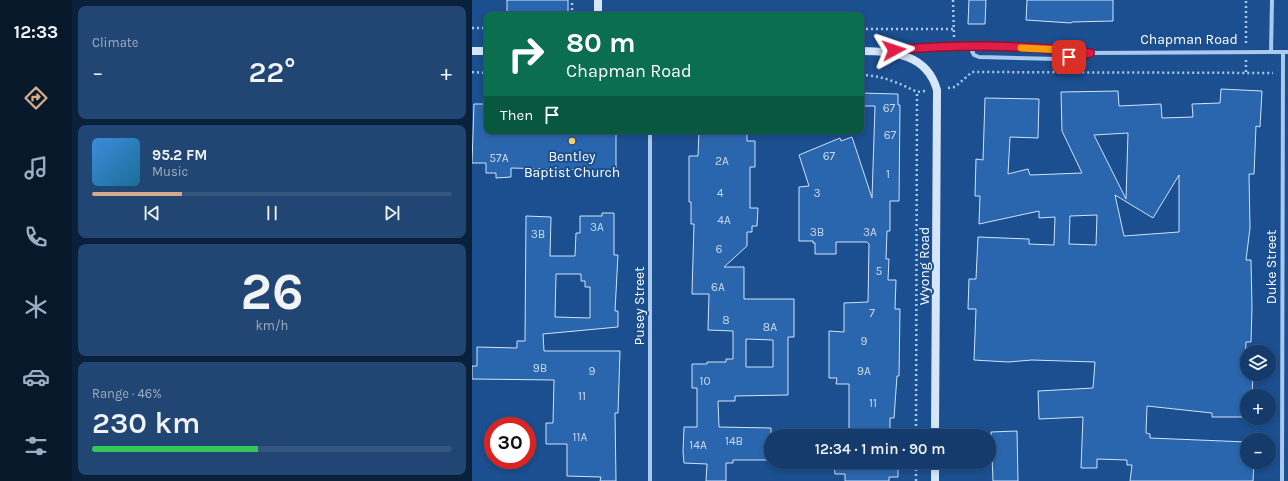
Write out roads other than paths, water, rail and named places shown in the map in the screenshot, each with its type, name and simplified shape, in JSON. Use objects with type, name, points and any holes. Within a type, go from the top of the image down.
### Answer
[{"type":"street","points":[[598,0],[598,12]]},
{"type":"street","points":[[1271,52],[1272,0]]},
{"type":"street","name":"Chapman Road","points":[[864,51],[954,46],[1057,49],[1090,53],[1286,52]]},
{"type":"street","name":"Chapman Road","points":[[979,47],[974,48],[972,51],[974,55],[979,57],[1058,59],[1090,53]]},
{"type":"street","points":[[472,51],[484,51]]},
{"type":"street","name":"Chapman Road","points":[[879,51],[899,53],[914,59],[926,68],[932,76],[937,93]]},
{"type":"street","name":"Duke Street","points":[[1282,481],[1283,74],[1286,52]]},
{"type":"street","name":"Wyong Road","points":[[935,429],[937,93]]},
{"type":"street","name":"Pusey Street","points":[[650,134],[650,481]]},
{"type":"street","points":[[935,469],[935,481]]},
{"type":"place","name":"Bentley Baptist Church","points":[[572,141]]}]
